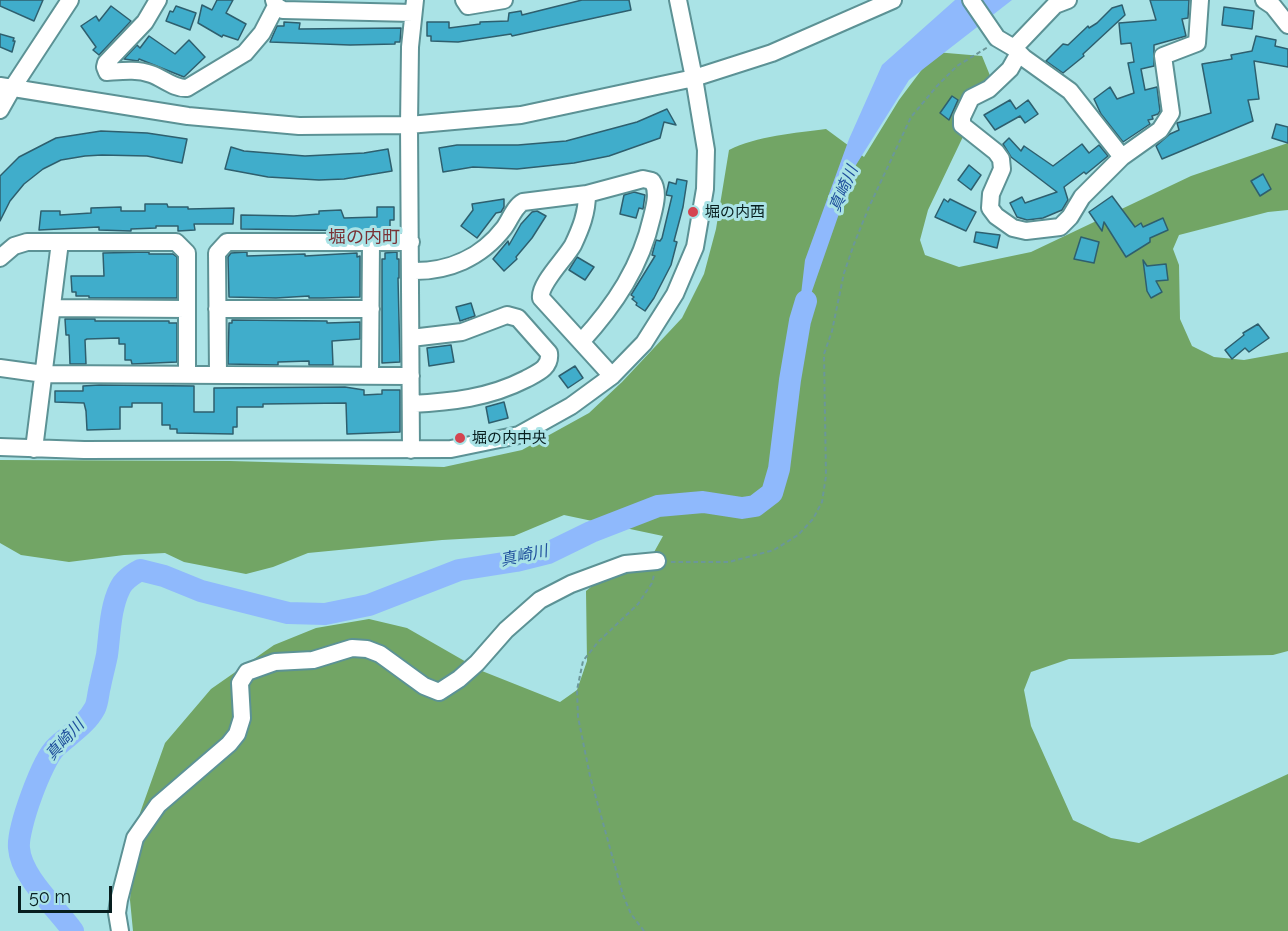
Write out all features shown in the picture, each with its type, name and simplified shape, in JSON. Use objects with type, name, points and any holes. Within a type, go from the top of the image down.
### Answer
[{"type":"street","points":[[0,110],[7,86],[70,0]]},
{"type":"street","points":[[158,0],[145,22],[106,63],[105,67],[108,72],[123,70],[144,72],[177,87],[187,88],[232,61],[255,43],[268,23],[275,3],[284,10],[414,6],[409,125],[411,450]]},
{"type":"street","points":[[464,0],[468,6],[504,0]]},
{"type":"street","points":[[0,447],[34,449],[451,449],[519,435],[571,406],[612,376],[644,343],[675,294],[695,247],[705,189],[706,150],[678,0]]},
{"type":"street","points":[[7,86],[188,116],[298,126],[409,125],[521,116],[694,78],[772,53],[893,0]]},
{"type":"street","points":[[972,0],[997,38],[1070,91],[1122,157]]},
{"type":"street","points":[[1068,0],[1055,5],[1017,51],[1010,69],[989,89],[971,98],[962,117],[962,125],[996,152],[1001,159],[1002,169],[991,194],[990,208],[996,216],[1012,228],[1026,231],[1060,227],[1070,217],[1082,197],[1122,157],[1160,130],[1171,112],[1162,56],[1197,43],[1200,0]]},
{"type":"street","points":[[1264,0],[1273,6],[1288,24]]},
{"type":"street","points":[[411,271],[447,268],[471,257],[491,243],[509,221],[517,206],[523,202],[587,194],[648,179],[656,188],[655,203],[645,244],[635,267],[612,306],[581,342]]},
{"type":"street","points":[[587,194],[583,220],[572,246],[543,285],[540,294],[612,376]]},
{"type":"street","points":[[34,449],[60,242]]},
{"type":"street","points":[[0,258],[20,243],[176,242],[187,253],[187,375]]},
{"type":"street","points":[[218,375],[217,253],[227,242],[411,242]]},
{"type":"street","points":[[370,376],[371,242]]},
{"type":"street","points":[[52,308],[187,309]]},
{"type":"street","points":[[217,309],[371,309]]},
{"type":"street","points":[[411,338],[462,332],[511,315],[518,318],[550,357],[547,366],[536,373],[491,393],[445,403],[411,404]]},
{"type":"street","points":[[0,368],[44,374],[411,376]]},
{"type":"street","points":[[120,931],[117,913],[119,900],[135,838],[158,805],[229,744],[237,734],[242,718],[240,683],[248,672],[275,662],[313,660],[352,648],[360,648],[380,654],[424,686],[439,692],[477,663],[506,630],[540,600],[571,584],[625,564],[657,561]]},
{"type":"path","points":[[644,931],[631,914],[623,895],[590,777],[578,717],[577,690],[583,661],[597,642],[638,604],[652,583],[657,561],[729,562],[774,550],[798,535],[813,519],[822,502],[826,476],[824,354],[832,331],[844,273],[869,207],[911,117],[937,86],[957,66],[993,44],[1017,51]]},
{"type":"green space","points":[[935,52],[982,56],[991,78],[928,210],[920,240],[925,255],[959,267],[1031,252],[1191,176],[1288,143],[1288,210],[1268,212],[1179,235],[1173,249],[1179,265],[1180,319],[1192,346],[1214,357],[1244,360],[1288,352],[1288,651],[1273,655],[1069,659],[1031,672],[1024,690],[1031,726],[1073,820],[1111,838],[1139,843],[1288,774],[1288,931],[133,931],[130,900],[135,827],[165,743],[211,689],[274,645],[316,628],[369,619],[407,628],[482,671],[560,702],[577,690],[587,661],[586,591],[597,582],[653,554],[663,536],[564,515],[514,536],[442,540],[308,553],[273,567],[246,574],[184,562],[165,553],[124,555],[69,562],[21,555],[0,543],[0,460],[230,461],[444,467],[522,450],[589,413],[622,382],[682,318],[704,274],[716,229],[729,150],[764,138],[826,129],[864,157],[899,100]]},
{"type":"water","points":[[955,0],[1012,0],[909,80],[856,165],[796,337],[805,260],[849,139],[882,65]]},
{"type":"building","points":[[0,0],[43,0],[34,21],[0,6]]},
{"type":"building","points":[[217,0],[233,0],[226,13],[246,24],[238,40],[223,35],[222,37],[198,23],[202,5],[212,10]]},
{"type":"building","points":[[582,0],[629,0],[631,10],[512,36],[511,34],[458,42],[431,41],[431,36],[427,36],[427,22],[449,22],[449,28],[480,24],[480,22],[508,21],[509,13],[521,11],[522,15]]},
{"type":"building","points":[[1150,0],[1189,0],[1188,18],[1182,19],[1186,36],[1154,45],[1154,66],[1141,69],[1145,90],[1157,87],[1160,111],[1152,116],[1153,119],[1148,120],[1150,124],[1123,142],[1101,114],[1094,99],[1110,87],[1117,99],[1134,93],[1128,63],[1134,62],[1131,43],[1121,44],[1119,23],[1156,20]]},
{"type":"building","points":[[1122,5],[1125,15],[1083,54],[1084,56],[1063,73],[1046,61],[1063,44],[1068,45],[1088,26],[1089,28],[1097,23],[1112,8]]},
{"type":"building","points":[[111,6],[131,21],[99,55],[93,50],[96,47],[81,26],[96,16],[99,21]]},
{"type":"building","points":[[176,6],[196,13],[190,30],[166,21],[170,11],[173,12]]},
{"type":"building","points":[[1224,7],[1254,11],[1252,29],[1222,25]]},
{"type":"building","points":[[284,22],[300,23],[299,29],[401,28],[400,42],[350,45],[270,42],[277,26],[284,26]]},
{"type":"building","points":[[0,34],[14,38],[12,52],[0,47]]},
{"type":"building","points":[[149,36],[175,54],[189,40],[205,57],[184,77],[139,59],[138,61],[124,59],[137,45],[140,48]]},
{"type":"building","points":[[1256,36],[1276,40],[1275,46],[1288,49],[1288,67],[1254,61],[1259,99],[1248,100],[1253,121],[1162,159],[1156,146],[1170,134],[1179,130],[1177,123],[1211,113],[1202,64],[1232,59],[1231,55],[1252,51]]},
{"type":"building","points":[[952,96],[958,100],[949,120],[940,113]]},
{"type":"building","points":[[1010,100],[1016,109],[1028,100],[1038,114],[1025,123],[1020,116],[995,130],[984,115]]},
{"type":"building","points":[[667,109],[676,125],[664,122],[660,138],[609,156],[574,163],[517,169],[473,167],[443,172],[439,148],[457,145],[518,145],[566,141],[637,122]]},
{"type":"building","points":[[1276,124],[1288,127],[1288,143],[1272,138]]},
{"type":"building","points":[[101,131],[147,133],[187,139],[182,163],[147,156],[102,155],[61,160],[43,169],[24,184],[10,201],[0,221],[0,176],[19,157],[56,138]]},
{"type":"building","points":[[1009,138],[1021,151],[1024,146],[1053,166],[1082,144],[1089,153],[1099,145],[1108,156],[1086,174],[1084,172],[1064,187],[1068,200],[1062,210],[1043,218],[1027,220],[1017,217],[1010,203],[1022,197],[1025,203],[1057,192],[1011,157],[1003,144]]},
{"type":"building","points":[[231,147],[244,151],[305,156],[364,153],[388,149],[392,171],[344,179],[268,177],[225,169]]},
{"type":"building","points":[[969,165],[981,175],[971,190],[958,180]]},
{"type":"building","points":[[1263,174],[1271,189],[1260,196],[1251,181]]},
{"type":"building","points":[[677,179],[687,181],[674,241],[677,242],[671,265],[645,311],[636,305],[631,295],[655,256],[652,255],[656,240],[660,241],[662,238],[672,196],[666,195],[669,182],[676,184]]},
{"type":"building","points":[[634,192],[645,195],[643,209],[639,208],[636,218],[620,214],[624,195]]},
{"type":"building","points":[[1112,196],[1135,227],[1141,223],[1143,227],[1163,218],[1168,230],[1150,238],[1150,242],[1126,257],[1104,222],[1102,231],[1089,212]]},
{"type":"building","points":[[504,199],[501,212],[496,213],[477,238],[461,226],[473,210],[472,204]]},
{"type":"building","points":[[944,199],[948,202],[950,199],[976,212],[966,231],[935,217]]},
{"type":"building","points":[[145,204],[167,204],[168,207],[188,207],[188,209],[234,208],[233,224],[194,224],[195,230],[178,231],[178,226],[156,226],[156,228],[131,229],[131,231],[99,230],[99,227],[39,230],[41,211],[60,211],[60,215],[91,213],[91,208],[121,207],[121,211],[145,211]]},
{"type":"building","points":[[377,207],[394,207],[394,220],[390,220],[390,229],[371,229],[371,231],[241,229],[241,215],[294,216],[341,210],[344,218],[377,217]]},
{"type":"building","points":[[537,211],[546,216],[516,257],[517,259],[504,271],[493,259],[508,241],[509,245],[521,224],[532,212]]},
{"type":"building","points":[[976,232],[1000,235],[997,248],[974,242]]},
{"type":"building","points":[[1081,237],[1099,242],[1094,263],[1074,259]]},
{"type":"building","points":[[149,252],[149,254],[173,254],[177,257],[177,298],[89,298],[89,296],[76,296],[76,292],[72,292],[71,276],[104,276],[103,253]]},
{"type":"building","points":[[247,252],[247,256],[357,253],[357,257],[360,256],[360,297],[229,297],[228,257],[231,253]]},
{"type":"building","points":[[397,252],[397,259],[399,259],[400,362],[382,363],[382,259],[385,259],[385,253]]},
{"type":"building","points":[[577,257],[594,267],[585,280],[569,270]]},
{"type":"building","points":[[1143,260],[1147,266],[1166,264],[1168,280],[1156,281],[1162,292],[1151,298],[1147,291]]},
{"type":"building","points":[[471,303],[475,316],[460,321],[456,307]]},
{"type":"building","points":[[65,319],[177,323],[177,362],[132,364],[131,360],[125,360],[125,344],[119,344],[119,338],[85,340],[86,364],[70,364],[69,335],[66,335]]},
{"type":"building","points":[[232,320],[360,322],[360,339],[332,341],[333,365],[309,365],[309,361],[278,362],[278,365],[228,364],[229,323],[232,323]]},
{"type":"building","points":[[1258,324],[1269,338],[1249,352],[1245,348],[1232,359],[1225,350],[1244,335],[1243,333]]},
{"type":"building","points":[[451,345],[454,362],[429,366],[427,348]]},
{"type":"building","points":[[575,366],[583,378],[568,388],[559,376]]},
{"type":"building","points":[[83,386],[194,386],[194,412],[214,412],[214,388],[345,387],[364,390],[364,395],[382,394],[382,390],[400,390],[400,432],[347,434],[346,403],[263,404],[263,407],[237,407],[237,427],[233,427],[233,434],[177,433],[177,429],[170,429],[170,425],[162,425],[162,403],[132,403],[132,407],[120,407],[120,429],[87,430],[84,403],[55,402],[55,391],[83,391]]},
{"type":"building","points":[[504,402],[508,418],[489,423],[486,407]]},
{"type":"waterway","name":"真崎川","points":[[73,931],[26,870],[21,859],[19,839],[32,795],[50,754],[87,719],[96,706],[107,655],[114,604],[126,580],[140,570],[164,576],[201,591],[288,613],[325,614],[369,605],[459,570],[516,561],[548,553],[591,532],[658,506],[703,502],[742,508],[755,506],[772,493],[779,469],[790,380],[800,321],[806,301]]},
{"type":"place","name":"堀の内西","points":[[693,212]]},
{"type":"place","name":"堀の内中央","points":[[460,438]]},
{"type":"district","name":"堀の内町","points":[[364,238]]}]
